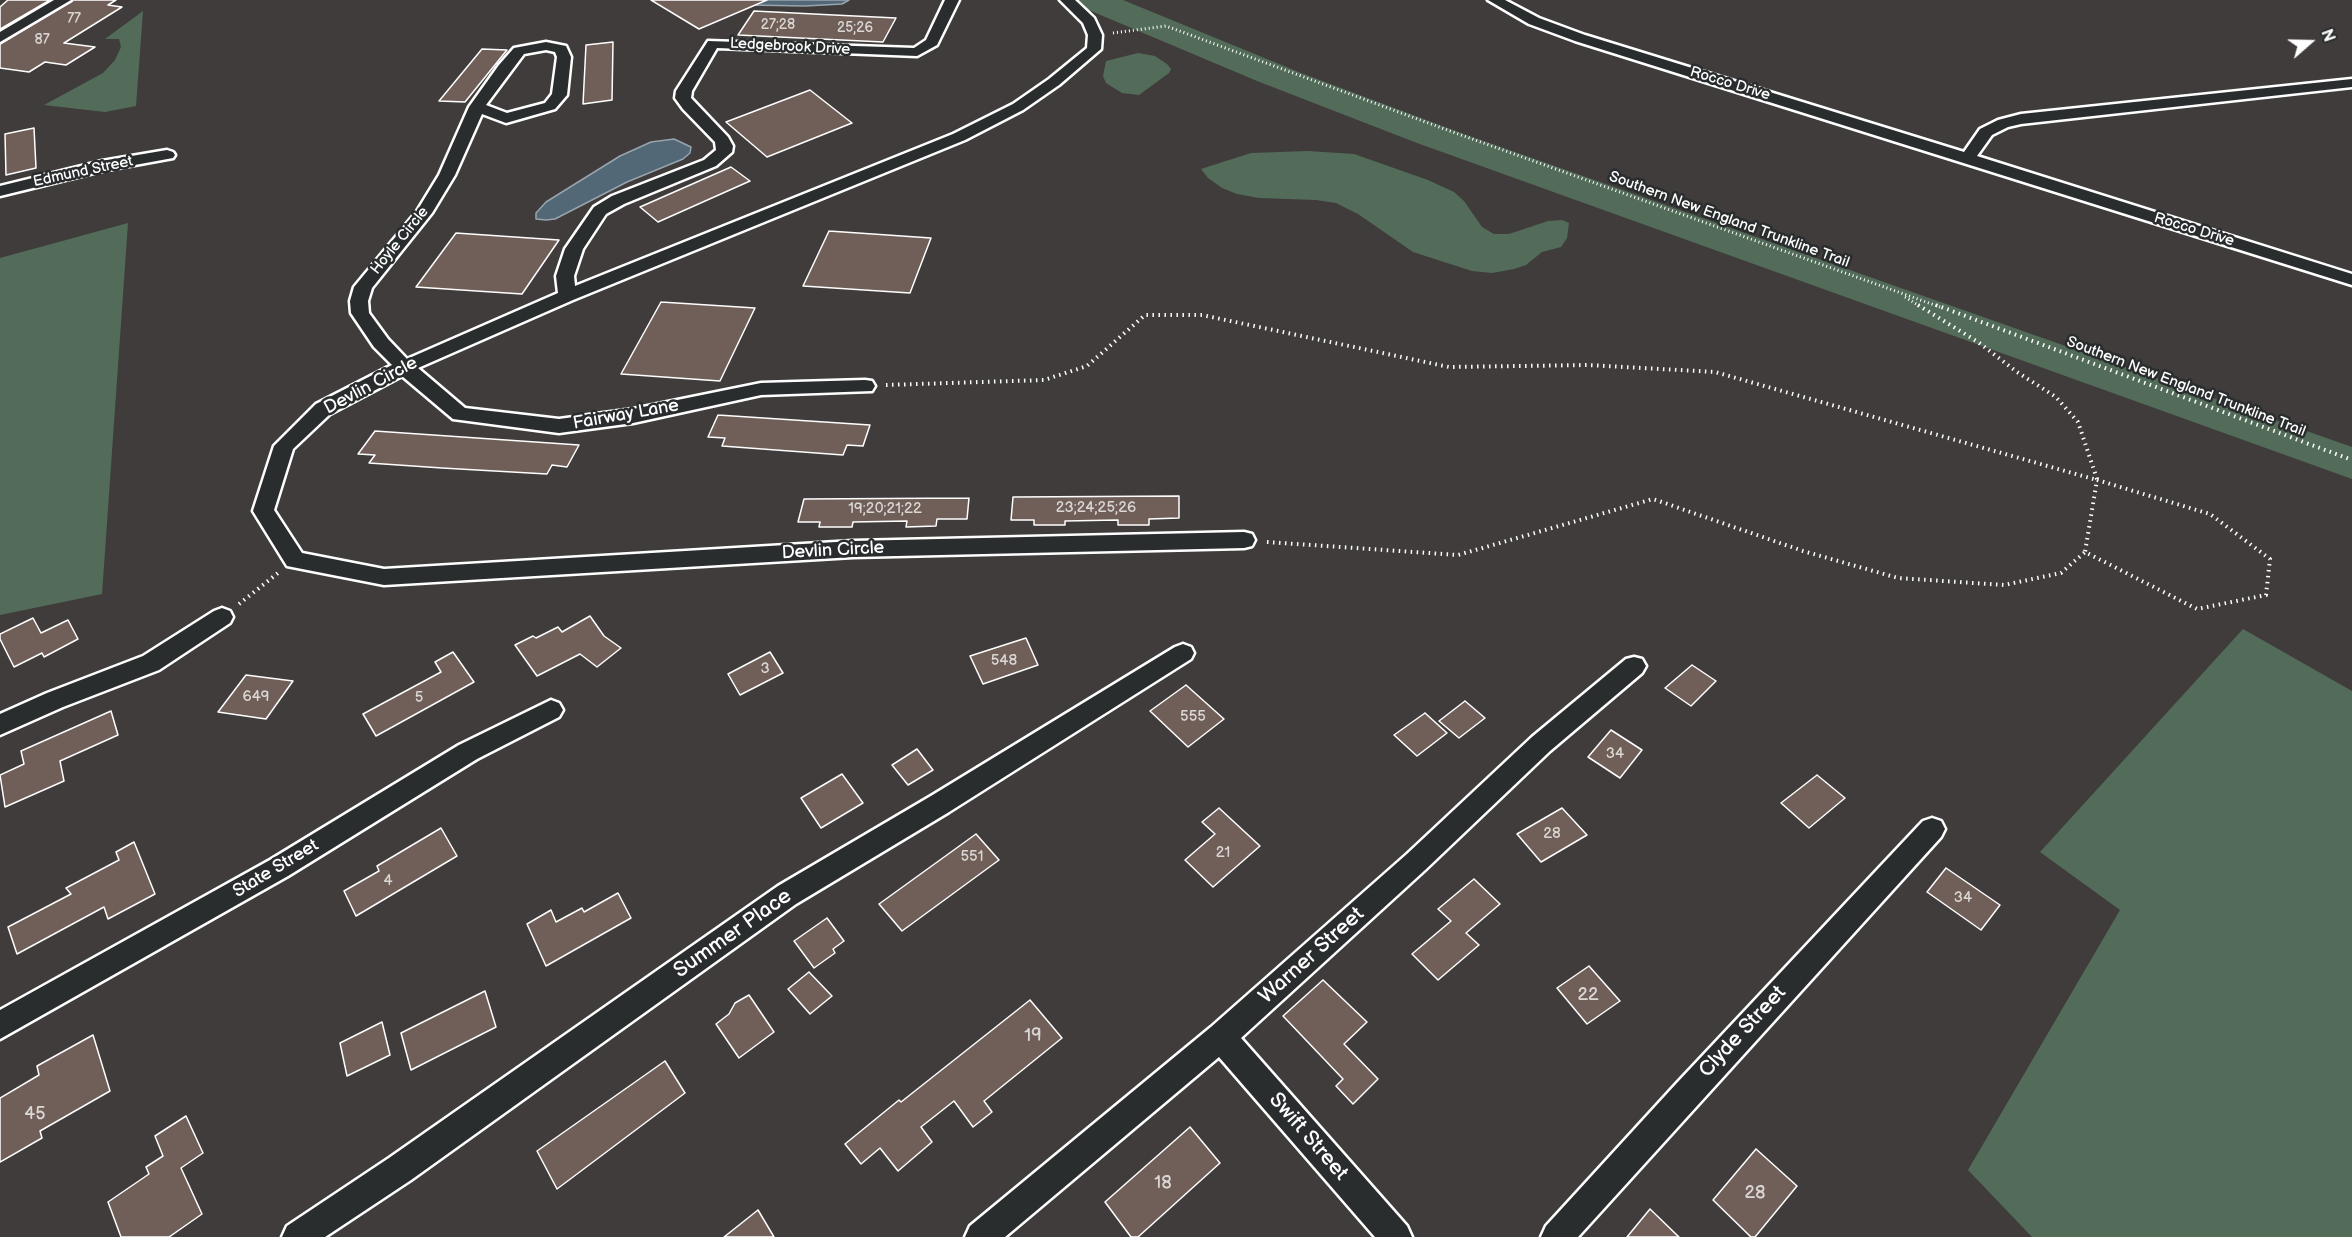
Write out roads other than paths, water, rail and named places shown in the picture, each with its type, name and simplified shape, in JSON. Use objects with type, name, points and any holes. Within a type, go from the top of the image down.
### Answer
[{"type":"street","points":[[0,38],[64,0]]},
{"type":"street","name":"Ledgebrook Drive","points":[[567,296],[565,276],[567,267],[574,249],[600,211],[618,200],[719,159],[724,152],[725,146],[722,140],[683,98],[687,86],[713,44],[917,52],[932,42],[952,0]]},
{"type":"street","name":"Devlin Circle","points":[[1067,0],[1089,21],[1095,36],[1094,49],[1054,82],[1018,107],[959,137],[567,296],[404,367],[323,409],[284,447],[263,511],[295,560],[384,577],[853,549],[1244,540]]},
{"type":"street","name":"Rocco Drive","points":[[1495,0],[1534,21],[1580,38],[2352,280]]},
{"type":"street","name":"Hoyle Circle","points":[[404,367],[369,327],[360,313],[359,301],[363,287],[430,203],[447,175],[477,107],[504,68],[519,51],[546,46],[561,49],[564,57],[559,95],[550,106],[506,118],[477,107]]},
{"type":"street","points":[[1968,158],[1986,132],[2003,123],[2021,119],[2352,82]]},
{"type":"street","name":"Edmund Street","points":[[0,191],[102,166],[166,155]]},
{"type":"street","name":"Fairway Lane","points":[[404,367],[460,414],[559,426],[633,416],[761,389],[864,386]]},
{"type":"street","points":[[0,725],[56,700],[151,663],[222,617]]},
{"type":"street","name":"Summer Place","points":[[298,1237],[400,1169],[787,895],[940,804],[1183,653]]},
{"type":"street","name":"Warner Street","points":[[981,1237],[1221,1037],[1416,862],[1541,744],[1634,666]]},
{"type":"street","name":"State Street","points":[[0,1025],[279,868],[468,752],[551,710]]},
{"type":"street","name":"Clyde Street","points":[[1557,1237],[1686,1094],[1932,830]]},
{"type":"street","name":"Swift Street","points":[[1221,1037],[1396,1237]]},
{"type":"water","points":[[743,0],[849,0],[842,4],[805,6],[748,5]]},
{"type":"water","points":[[674,139],[691,147],[690,153],[683,159],[627,182],[555,219],[536,219],[536,213],[546,202],[620,156],[651,142]]}]
